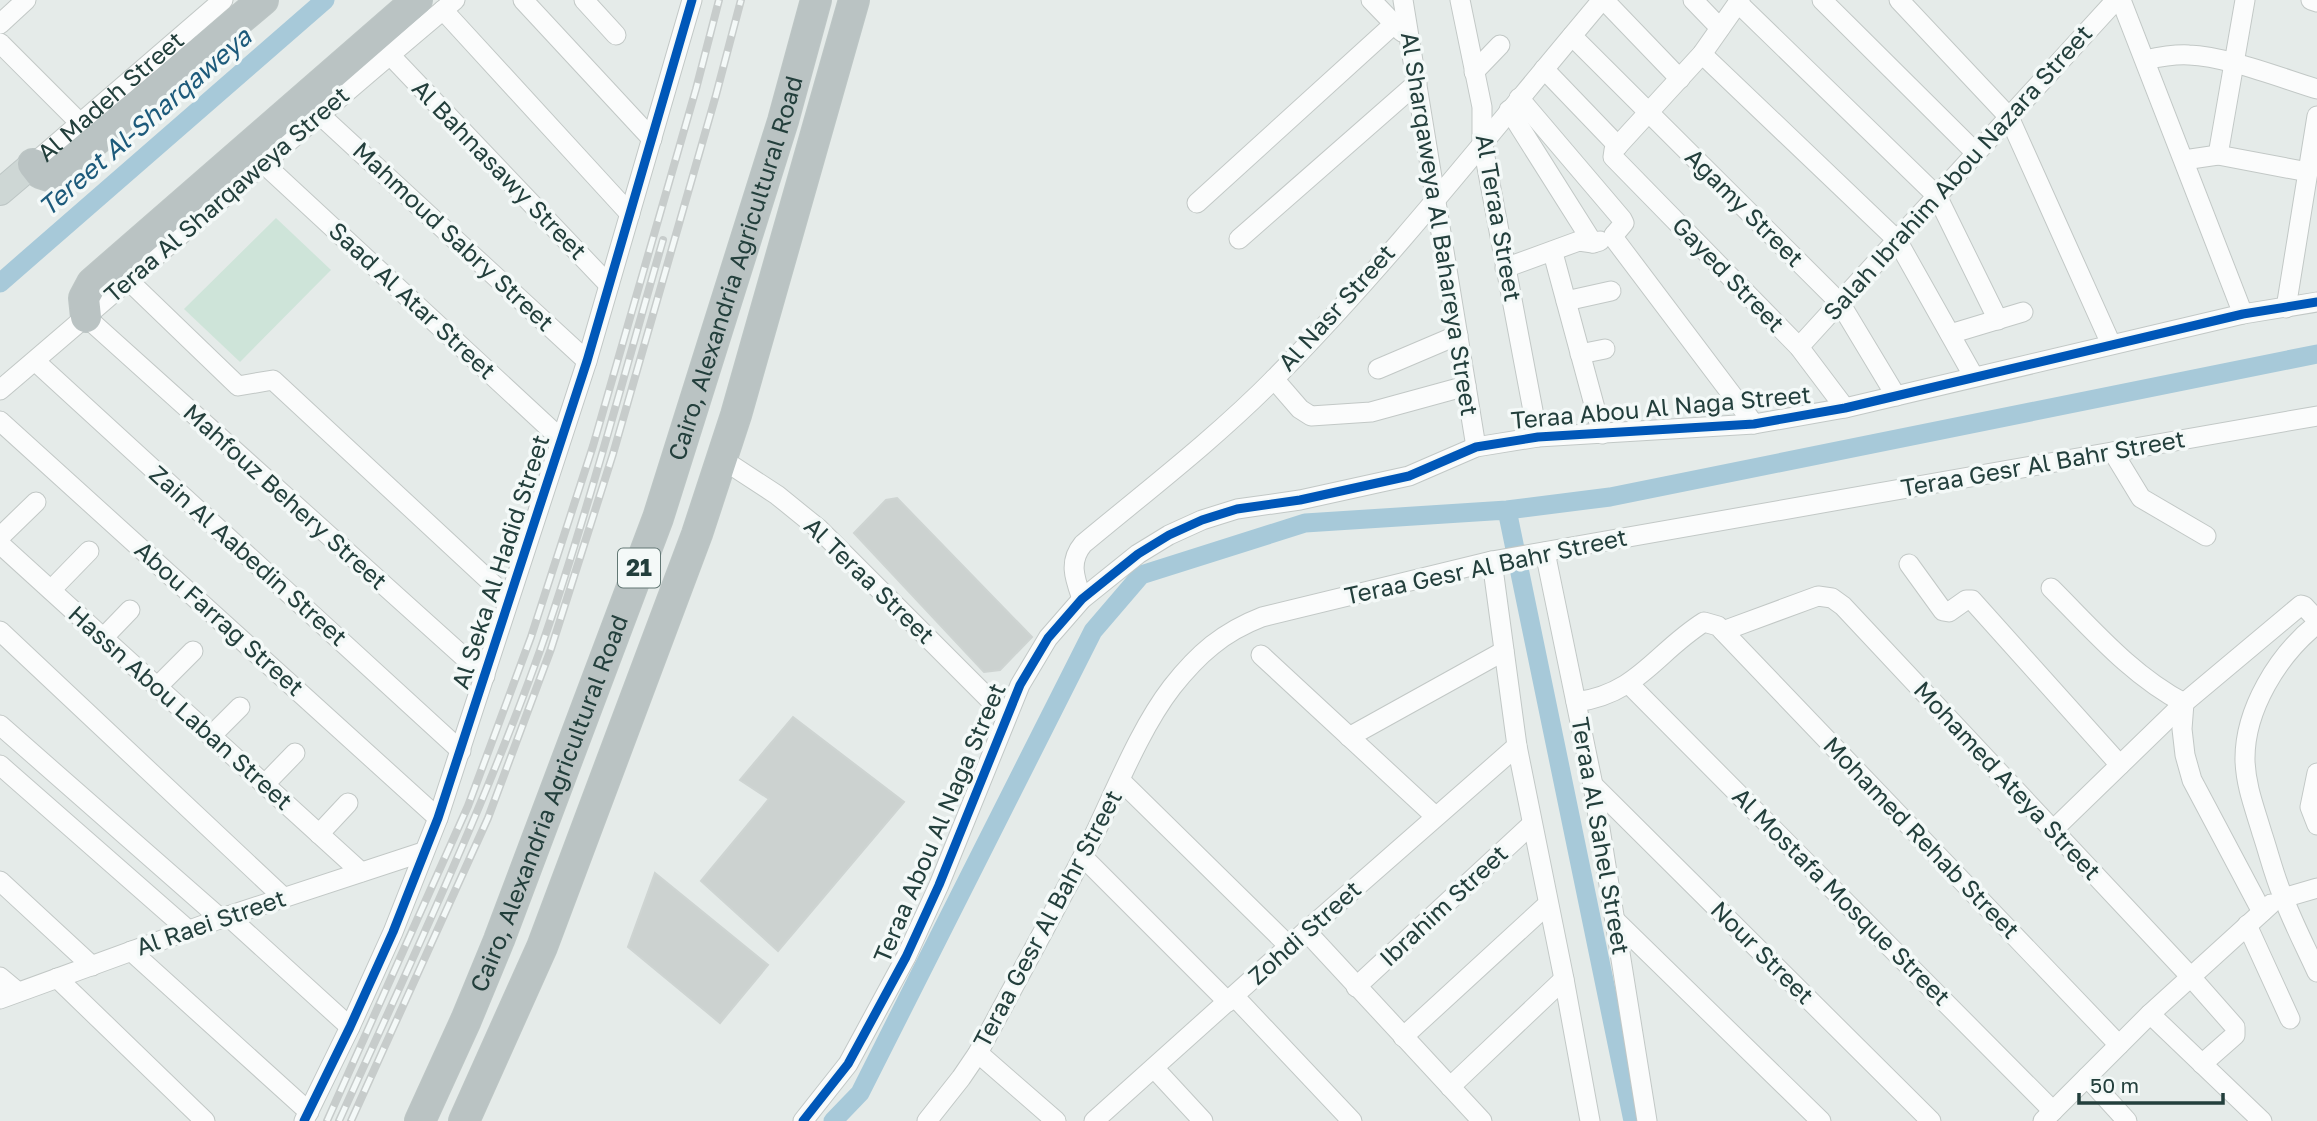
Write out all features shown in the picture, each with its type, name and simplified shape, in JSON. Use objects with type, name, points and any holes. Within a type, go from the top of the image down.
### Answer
[{"type":"highway","points":[[33,164],[40,173],[49,176],[57,173],[263,0]]},
{"type":"highway","name":"Cairo, Alexandria Agricultural Road","points":[[420,1121],[499,940],[658,518],[783,121],[816,0]]},
{"type":"highway","name":"Cairo, Alexandria Agricultural Road","points":[[464,1121],[546,937],[697,534],[722,459],[854,0]]},
{"type":"highway","points":[[86,317],[85,298],[92,283],[438,3]]},
{"type":"main road","name":"Al Madeh Street","points":[[0,192],[33,164]]},
{"type":"street","points":[[0,24],[26,0]]},
{"type":"street","name":"Al Madeh Street","points":[[33,164],[223,0]]},
{"type":"street","points":[[523,0],[652,139]]},
{"type":"street","points":[[584,0],[616,34]]},
{"type":"street","name":"Al Seka Al Hadid Street","points":[[306,1116],[393,932],[438,818],[587,361],[692,0]]},
{"type":"street","points":[[1371,0],[1409,39]]},
{"type":"street","name":"Al Sharqaweya Al Bahareya Street","points":[[1403,0],[1476,447]]},
{"type":"street","name":"Al Teraa Street","points":[[1460,0],[1482,107],[1482,141],[1538,436]]},
{"type":"street","points":[[1603,0],[1680,79]]},
{"type":"street","name":"Al Nasr Street","points":[[1082,599],[1074,577],[1073,564],[1083,544],[1231,420],[1319,332],[1603,0]]},
{"type":"street","points":[[1693,0],[1720,28]]},
{"type":"street","points":[[1822,0],[1976,153]]},
{"type":"street","points":[[1899,0],[2009,117],[2111,344]]},
{"type":"street","name":"Salah Ibrahim Abou Nazara Street","points":[[1800,347],[2116,0]]},
{"type":"street","points":[[2121,0],[2243,314]]},
{"type":"street","points":[[2218,155],[2245,0]]},
{"type":"street","points":[[2311,0],[2317,2]]},
{"type":"street","points":[[1544,69],[1618,146],[1702,54],[1739,2],[1937,196],[1998,320]]},
{"type":"street","points":[[438,3],[631,215]]},
{"type":"street","name":"Teraa Al Sharqaweya Street","points":[[0,390],[390,55],[438,3]]},
{"type":"street","points":[[1197,203],[1394,24]]},
{"type":"street","name":"Agamy Street","points":[[1572,36],[1840,303],[1896,396]]},
{"type":"street","points":[[0,43],[79,122]]},
{"type":"street","points":[[1474,72],[1500,45]]},
{"type":"street","points":[[1702,54],[1896,240],[1974,377]]},
{"type":"street","points":[[2144,60],[2189,54],[2234,64],[2317,89]]},
{"type":"street","name":"Al Bahnasawy Street","points":[[390,55],[608,285]]},
{"type":"street","points":[[1238,239],[1416,83]]},
{"type":"street","points":[[1505,268],[1553,253],[1579,241],[1593,243],[1614,235],[1623,221],[1590,181],[1514,104]]},
{"type":"street","points":[[1514,104],[1567,202],[1593,243]]},
{"type":"street","name":"Mahmoud Sabry Street","points":[[319,114],[587,361]]},
{"type":"street","points":[[2286,308],[2317,116]]},
{"type":"street","name":"Gayed Street","points":[[1618,146],[1612,153],[1615,159],[1800,347],[1845,408]]},
{"type":"street","points":[[2184,160],[2218,155],[2308,172]]},
{"type":"street","name":"Saad Al Atar Street","points":[[263,163],[561,439]]},
{"type":"street","points":[[1567,202],[1590,181]]},
{"type":"street","points":[[1614,235],[1754,424]]},
{"type":"street","points":[[1553,253],[1602,433]]},
{"type":"street","points":[[130,281],[237,386],[273,380],[508,598]]},
{"type":"street","points":[[1566,302],[1611,291]]},
{"type":"street","name":"Teraa Abou Al Naga Street","points":[[803,1121],[848,1064],[900,968],[939,885],[1006,716],[1020,685],[1048,638],[1082,599],[1138,554],[1169,536],[1202,520],[1237,509],[1300,500],[1409,476],[1476,447],[1538,436],[1754,424],[1845,408],[2243,314],[2317,302]]},
{"type":"street","points":[[1950,334],[2023,312]]},
{"type":"street","name":"Mahfouz Behery Street","points":[[86,317],[485,676]]},
{"type":"street","points":[[1378,369],[1458,335]]},
{"type":"street","points":[[1580,354],[1605,349]]},
{"type":"street","name":"Zain Al Aabedin Street","points":[[35,361],[461,751]]},
{"type":"street","points":[[1274,379],[1300,409],[1311,416],[1370,412],[1466,386]]},
{"type":"street","name":"Teraa Gesr Al Bahr Street","points":[[927,1121],[978,1053],[1083,857],[1156,709],[1172,687],[1216,641],[1237,626],[1262,617],[1492,561],[2317,416]]},
{"type":"street","name":"Abou Farrag Street","points":[[0,421],[438,818]]},
{"type":"street","points":[[2113,452],[2141,498],[2206,536]]},
{"type":"street","name":"Al Teraa Street","points":[[722,459],[777,495],[819,529],[1006,716]]},
{"type":"street","points":[[0,537],[36,502]]},
{"type":"street","name":"Hassn Abou Laban Street","points":[[0,544],[360,872]]},
{"type":"street","points":[[51,590],[89,551]]},
{"type":"street","name":"Teraa Al Sahel Street","points":[[1545,552],[1593,785],[1647,1121]]},
{"type":"street","points":[[1492,561],[1517,746],[1590,1121]]},
{"type":"street","points":[[1909,564],[1943,611],[1949,612],[1966,600],[1972,600],[2120,765]]},
{"type":"street","points":[[2051,588],[2127,664],[2154,686],[2184,703]]},
{"type":"street","name":"Mohamed Ateya Street","points":[[1723,631],[1818,596],[1832,598],[1843,606],[2190,976],[2236,1029],[2235,1035],[2202,1064]]},
{"type":"street","points":[[2053,830],[2184,703],[2301,606],[2317,622],[2288,653],[2268,682],[2256,706],[2248,732],[2245,759],[2247,786],[2283,896],[2313,952],[2317,972]]},
{"type":"street","points":[[103,638],[130,610]]},
{"type":"street","points":[[1576,702],[1600,699],[1629,684],[1704,622],[1723,631]]},
{"type":"street","points":[[0,631],[283,897]]},
{"type":"street","name":"Mohamed Rehab Street","points":[[1723,631],[2119,1045]]},
{"type":"street","points":[[157,687],[193,651]]},
{"type":"street","points":[[1349,737],[1504,651]]},
{"type":"street","points":[[1261,655],[1435,816]]},
{"type":"street","name":"Al Mostafa Mosque Street","points":[[1629,684],[2048,1116]]},
{"type":"street","points":[[2184,703],[2183,742],[2192,780],[2262,912]]},
{"type":"street","points":[[211,736],[240,707]]},
{"type":"street","points":[[0,725],[350,1027]]},
{"type":"street","name":"Zohdi Street","points":[[1094,1121],[1517,746]]},
{"type":"street","points":[[264,785],[295,753]]},
{"type":"street","points":[[0,765],[188,930]]},
{"type":"street","points":[[2317,773],[2310,807],[2317,825]]},
{"type":"street","points":[[1121,781],[1289,946]]},
{"type":"street","name":"Nour Street","points":[[1593,785],[1931,1121]]},
{"type":"street","points":[[319,834],[348,803]]},
{"type":"street","name":"Ibrahim Street","points":[[1356,987],[1532,824]]},
{"type":"street","name":"Al Raei Street","points":[[9,996],[224,917],[424,852]]},
{"type":"street","points":[[1083,857],[1231,999],[1352,1121]]},
{"type":"street","points":[[0,881],[92,966]]},
{"type":"street","points":[[2048,1116],[2150,1014],[2262,912],[2283,896],[2317,888]]},
{"type":"street","points":[[1403,1037],[1548,904]]},
{"type":"street","points":[[1616,922],[1821,1121]]},
{"type":"street","points":[[2247,925],[2290,1018]]},
{"type":"street","points":[[1306,931],[1482,1121]]},
{"type":"street","points":[[131,951],[306,1116]]},
{"type":"street","points":[[0,976],[9,996]]},
{"type":"street","points":[[57,978],[205,1121]]},
{"type":"street","points":[[1450,1087],[1564,979]]},
{"type":"street","points":[[2150,1014],[2262,1121]]},
{"type":"street","points":[[978,1053],[1056,1121]]},
{"type":"street","points":[[1154,1068],[1203,1121]]},
{"type":"street","points":[[2087,1077],[2127,1121]]},
{"type":"green space","points":[[276,218],[331,270],[240,362],[184,309]]},
{"type":"building","points":[[897,498],[1032,637],[1000,670],[984,672],[854,533],[886,500]]},
{"type":"building","points":[[793,717],[904,802],[778,951],[701,881],[769,799],[740,780]]},
{"type":"building","points":[[655,873],[768,965],[720,1023],[628,947]]},
{"type":"waterway","name":"Tereet Al-Sharqaweya","points":[[0,283],[325,0]]},
{"type":"waterway","points":[[833,1121],[860,1093],[1093,631],[1141,575],[1305,523],[1507,510],[1610,497],[2317,354]]},
{"type":"waterway","points":[[1507,510],[1633,1121]]},
{"type":"railway","points":[[327,1121],[468,806],[531,637],[593,446],[719,0]]},
{"type":"railway","points":[[351,1121],[488,818],[551,649],[613,454],[741,0]]},
{"type":"railway","points":[[339,1121],[471,826],[520,706],[559,595],[590,494],[663,240]]},
{"type":"cycle path","points":[[304,1121],[393,932],[438,818],[587,361],[692,0]]},
{"type":"cycle path","points":[[803,1121],[848,1064],[906,957],[939,885],[1020,685],[1048,638],[1082,599],[1138,554],[1169,535],[1202,520],[1237,509],[1300,500],[1409,476],[1476,447],[1538,437],[1754,424],[1845,408],[2243,314],[2317,302]]}]
